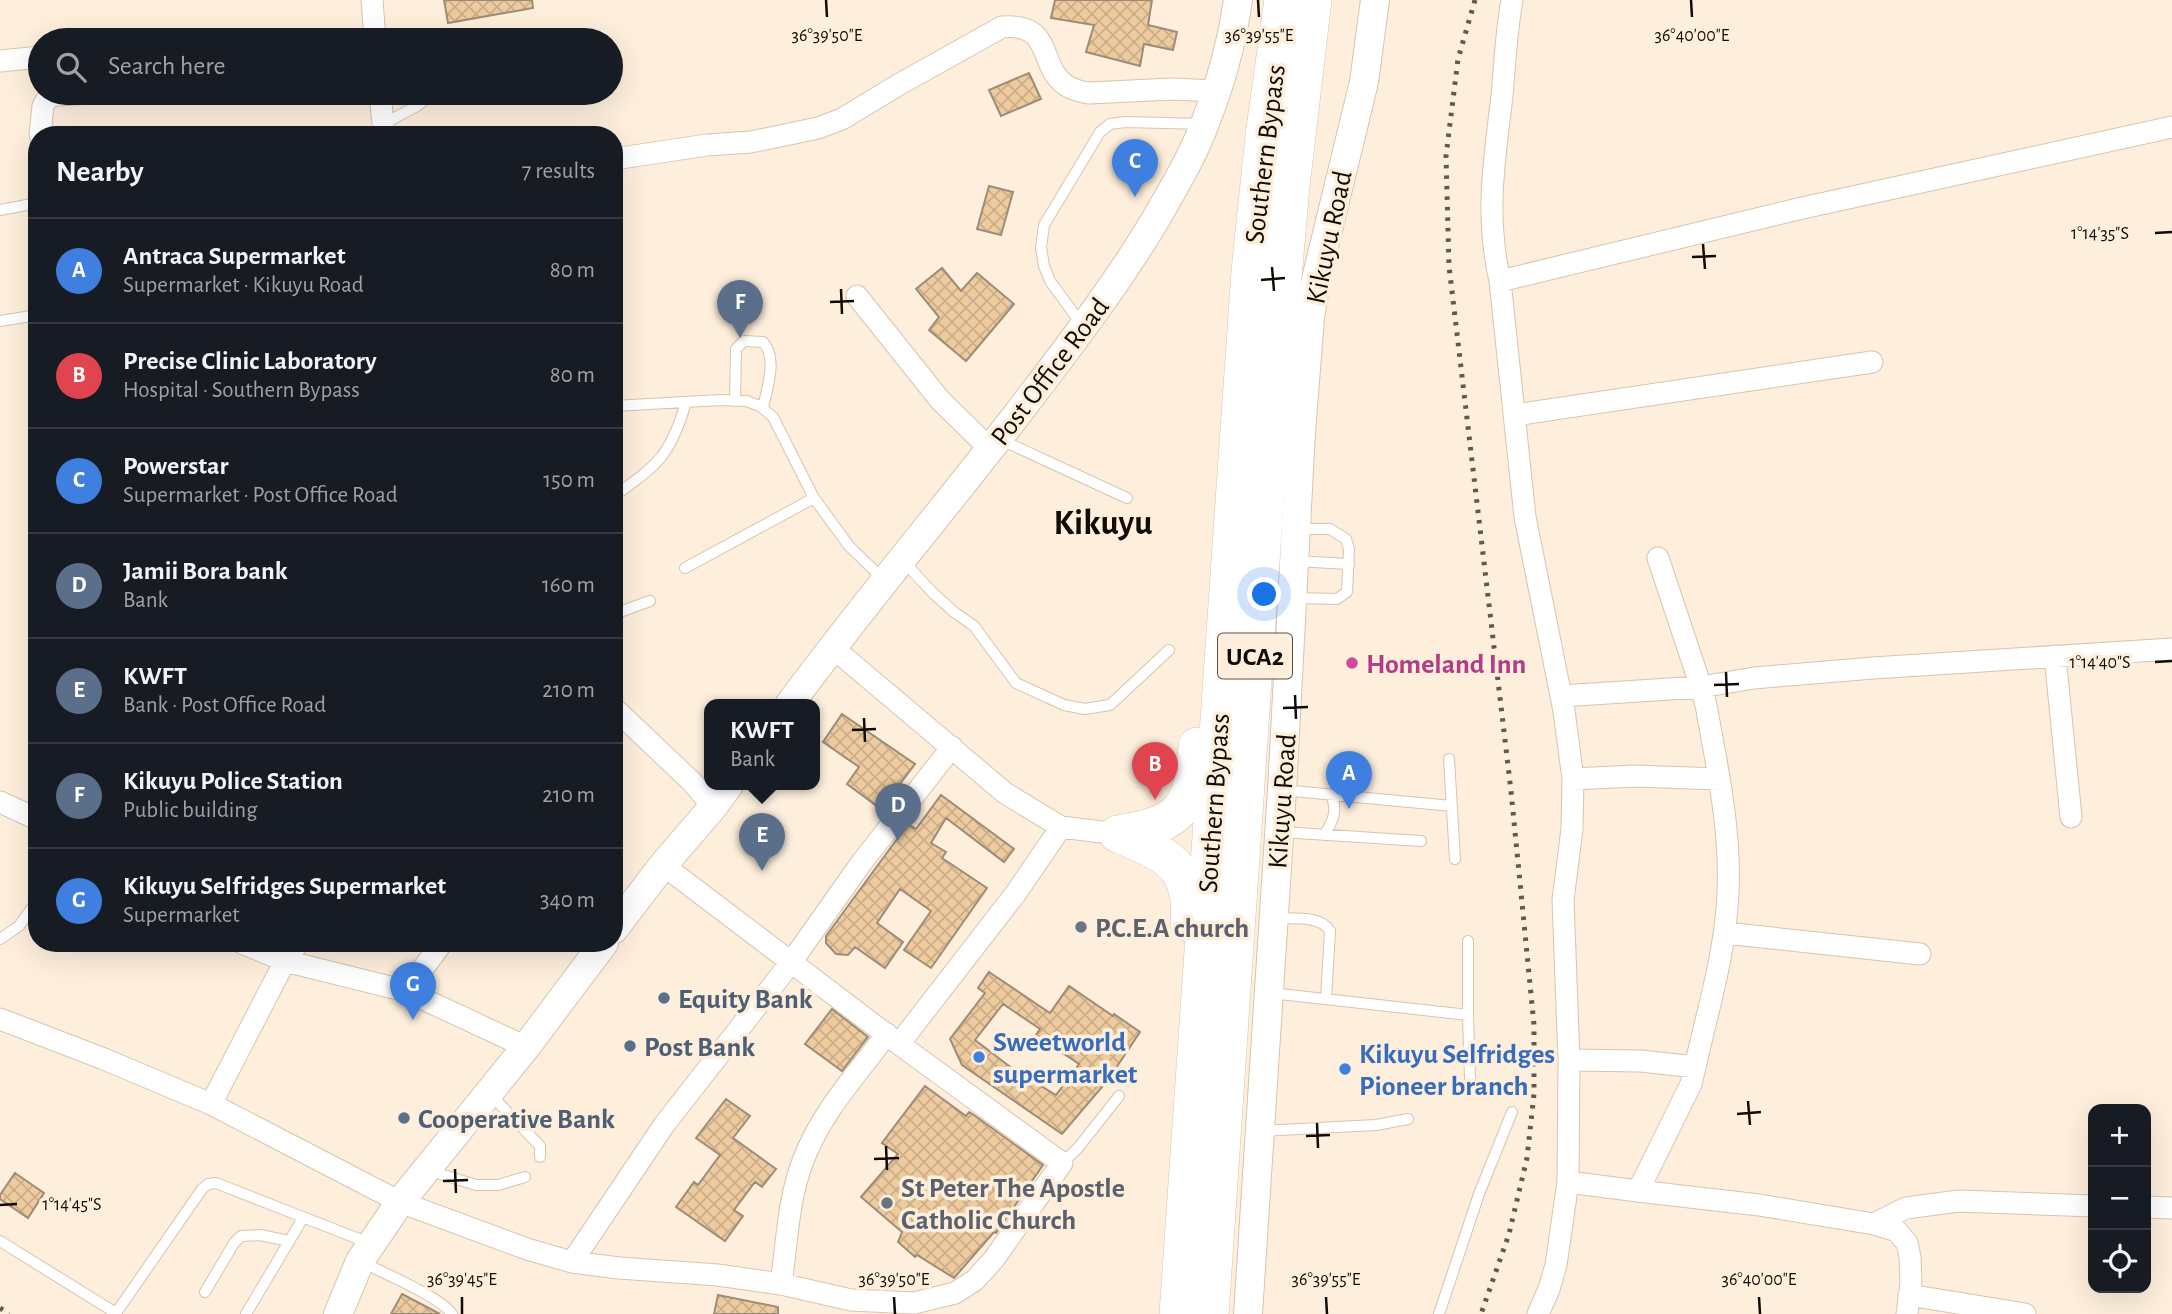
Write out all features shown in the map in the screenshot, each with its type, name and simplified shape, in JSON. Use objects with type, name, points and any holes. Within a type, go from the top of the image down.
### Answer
[{"type":"highway","name":"Southern Bypass","points":[[1178,1314],[1250,271],[1264,136],[1283,0]]},
{"type":"highway","name":"Southern Bypass","points":[[1210,1314],[1271,415],[1291,186],[1313,0]]},
{"type":"highway","points":[[1118,834],[1159,825],[1179,812],[1186,802],[1195,775],[1208,547],[1212,534],[1234,515]]},
{"type":"highway","points":[[1118,834],[1160,853],[1174,863],[1185,879],[1190,914],[1177,1054],[1179,1076],[1193,1102]]},
{"type":"street","points":[[372,0],[374,28]]},
{"type":"street","name":"Post Office Road","points":[[793,699],[994,444],[1127,267],[1174,187],[1205,124],[1232,40],[1238,0]]},
{"type":"street","name":"Kikuyu Road","points":[[1248,1314],[1310,318],[1316,279],[1364,82],[1375,0]]},
{"type":"street","points":[[1512,0],[1492,179],[1493,251],[1500,281],[1531,550],[1561,696],[1573,779],[1572,829],[1563,900],[1569,1060],[1568,1182],[1556,1265],[1538,1314]]},
{"type":"street","points":[[623,158],[707,145],[751,142],[818,128],[842,119],[1002,27],[1014,26],[1036,34],[1061,81],[1076,90],[1089,93],[1216,90]]},
{"type":"street","points":[[0,61],[28,58]]},
{"type":"street","points":[[41,126],[44,105]]},
{"type":"street","points":[[380,105],[381,126]]},
{"type":"street","points":[[1500,281],[1798,209],[2172,127]]},
{"type":"street","points":[[857,296],[940,400],[994,444]]},
{"type":"street","points":[[1514,415],[1872,362]]},
{"type":"street","points":[[1638,1191],[1690,1083],[1695,1067],[1725,933],[1728,891],[1727,825],[1701,687],[1658,558]]},
{"type":"street","points":[[832,647],[1004,793],[1061,827],[1118,834]]},
{"type":"street","points":[[1561,696],[1701,687],[1754,678],[1860,669],[2172,649]]},
{"type":"street","points":[[2055,656],[2071,817]]},
{"type":"street","points":[[623,717],[693,783],[704,788]]},
{"type":"street","points":[[572,1262],[664,1125],[792,961],[862,863],[952,747]]},
{"type":"street","points":[[1573,779],[1635,776],[1719,779]]},
{"type":"street","points":[[623,917],[721,796]]},
{"type":"street","points":[[0,802],[28,814]]},
{"type":"street","points":[[781,1284],[793,1196],[803,1161],[819,1127],[1016,893],[1061,827]]},
{"type":"street","points":[[0,1019],[211,1104],[400,1202],[527,1249],[572,1262],[718,1275],[781,1284],[850,1307],[914,1303],[955,1293],[975,1280],[994,1259],[1062,1163],[663,865]]},
{"type":"street","points":[[1725,933],[1920,954]]},
{"type":"street","points":[[211,1104],[291,952],[406,991],[526,1047]]},
{"type":"street","points":[[406,991],[435,952]]},
{"type":"street","points":[[338,1314],[366,1253],[400,1202],[526,1047],[597,952]]},
{"type":"street","points":[[1569,1060],[1641,1061],[1695,1067]]},
{"type":"street","points":[[1568,1182],[1759,1205],[1874,1224],[1897,1231],[1907,1243],[1910,1257],[1908,1305],[2025,1314]]},
{"type":"street","points":[[1874,1224],[1906,1208],[1958,1201],[2088,1206]]},
{"type":"street","points":[[2151,1207],[2172,1208]]},
{"type":"lane","points":[[389,126],[418,105]]},
{"type":"lane","points":[[1083,327],[1050,281],[1041,247],[1044,225],[1086,155],[1100,132],[1110,124],[1205,124]]},
{"type":"lane","points":[[0,210],[28,205]]},
{"type":"lane","points":[[0,321],[28,316]]},
{"type":"lane","points":[[735,401],[736,349],[744,341],[763,342],[771,353],[763,408]]},
{"type":"lane","points":[[623,405],[746,401],[763,408],[772,416],[814,498],[849,546],[933,593],[974,626],[1016,683],[1064,705],[1085,709],[1110,705],[1170,650]]},
{"type":"lane","points":[[623,490],[645,475],[666,452],[678,430],[685,402]]},
{"type":"lane","points":[[994,444],[1127,498]]},
{"type":"lane","points":[[685,568],[814,498]]},
{"type":"lane","points":[[1293,598],[1343,597],[1347,592],[1349,564],[1349,549],[1342,535],[1330,529],[1296,529]]},
{"type":"lane","points":[[1295,561],[1349,564]]},
{"type":"lane","points":[[623,611],[650,601]]},
{"type":"lane","points":[[1449,759],[1455,859]]},
{"type":"lane","points":[[1282,790],[1452,806]]},
{"type":"lane","points":[[1324,835],[1334,817],[1335,805],[1331,795]]},
{"type":"lane","points":[[1279,832],[1421,841]]},
{"type":"lane","points":[[0,939],[19,926],[28,914]]},
{"type":"lane","points":[[1273,918],[1319,921],[1326,924],[1330,931],[1326,999]]},
{"type":"lane","points":[[1468,942],[1470,1079]]},
{"type":"lane","points":[[1269,993],[1468,1015]]},
{"type":"lane","points":[[489,1093],[540,1146],[540,1157]]},
{"type":"lane","points":[[1062,1163],[1078,1148],[1119,1096]]},
{"type":"lane","points":[[1439,1314],[1479,1195],[1513,1112]]},
{"type":"lane","points":[[1259,1131],[1376,1125],[1408,1119]]},
{"type":"lane","points":[[426,1170],[476,1185],[498,1185],[525,1177]]},
{"type":"lane","points":[[0,1241],[116,1314],[202,1189],[208,1184],[216,1183],[303,1218],[366,1253],[450,1310],[452,1314]]},
{"type":"lane","points":[[246,1314],[303,1218]]},
{"type":"lane","points":[[205,1292],[240,1236],[260,1235],[289,1241]]},
{"type":"building","points":[[444,0],[532,0],[533,8],[448,23]]},
{"type":"building","points":[[1055,0],[1152,0],[1148,25],[1177,32],[1173,50],[1144,44],[1140,66],[1086,52],[1094,25],[1051,18]]},
{"type":"building","points":[[1029,73],[1041,99],[1001,116],[989,90]]},
{"type":"building","points":[[989,186],[1013,192],[1001,235],[977,229]]},
{"type":"building","points":[[942,268],[961,291],[977,273],[1014,304],[966,361],[929,330],[939,317],[916,289]]},
{"type":"building","points":[[842,714],[915,764],[881,809],[847,784],[859,767],[823,742]]},
{"type":"building","points":[[941,795],[1014,849],[1004,862],[946,818],[931,843],[946,852],[942,858],[987,888],[931,968],[904,950],[931,911],[900,889],[877,923],[903,942],[885,968],[855,947],[848,955],[836,954],[826,943],[826,936],[908,824],[916,829]]},
{"type":"building","points":[[989,972],[1050,1013],[1069,986],[1140,1032],[1108,1080],[1062,1134],[962,1065],[950,1039],[985,993],[978,988]],"holes":[[[1003,1004],[1040,1029],[1036,1035],[1079,1064],[1056,1095],[1013,1069],[975,1040]]]},
{"type":"building","points":[[832,1009],[868,1037],[842,1071],[805,1044]]},
{"type":"building","points":[[925,1086],[966,1116],[969,1112],[974,1115],[1043,1165],[996,1233],[994,1232],[954,1278],[917,1255],[915,1257],[898,1242],[902,1232],[861,1197],[898,1154],[882,1143]]},
{"type":"building","points":[[726,1099],[750,1116],[733,1138],[776,1169],[762,1187],[755,1182],[734,1210],[743,1216],[725,1241],[676,1207],[694,1182],[698,1185],[720,1155],[696,1138]]},
{"type":"building","points":[[15,1173],[44,1193],[28,1218],[0,1199]]},
{"type":"building","points":[[402,1294],[440,1314],[391,1314]]},
{"type":"building","points":[[718,1295],[778,1307],[778,1314],[714,1314]]},
{"type":"railway","points":[[1475,0],[1458,59],[1446,156],[1449,266],[1511,791],[1534,1025],[1534,1094],[1527,1158],[1509,1234],[1481,1314]]},
{"type":"railway","points":[[0,1308],[9,1314]]},
{"type":"place","name":"Powerstar","points":[[1135,197]]},
{"type":"place","name":"Kikuyu Police Station","points":[[740,338]]},
{"type":"place","name":"Homeland Inn","points":[[1352,663]]},
{"type":"place","name":"Precise Clinic Laboratory","points":[[1155,800]]},
{"type":"place","name":"Antraca Supermarket","points":[[1349,809]]},
{"type":"place","name":"Jamii Bora bank","points":[[898,841]]},
{"type":"place","name":"KWFT","points":[[762,871]]},
{"type":"place","name":"P.C.E.A church","points":[[1081,927]]},
{"type":"place","name":"Equity Bank","points":[[664,998]]},
{"type":"place","name":"Kikuyu Selfridges Supermarket","points":[[413,1020]]},
{"type":"place","name":"Post Bank","points":[[630,1046]]},
{"type":"place","name":"Sweetworld supermarket","points":[[979,1057]]},
{"type":"place","name":"Kikuyu Selfridges Pioneer branch","points":[[1345,1069]]},
{"type":"place","name":"Cooperative Bank","points":[[404,1118]]},
{"type":"place","name":"St Peter The Apostle Catholic Church","points":[[887,1203]]},
{"type":"district","name":"Kikuyu","points":[[1103,522]]}]
